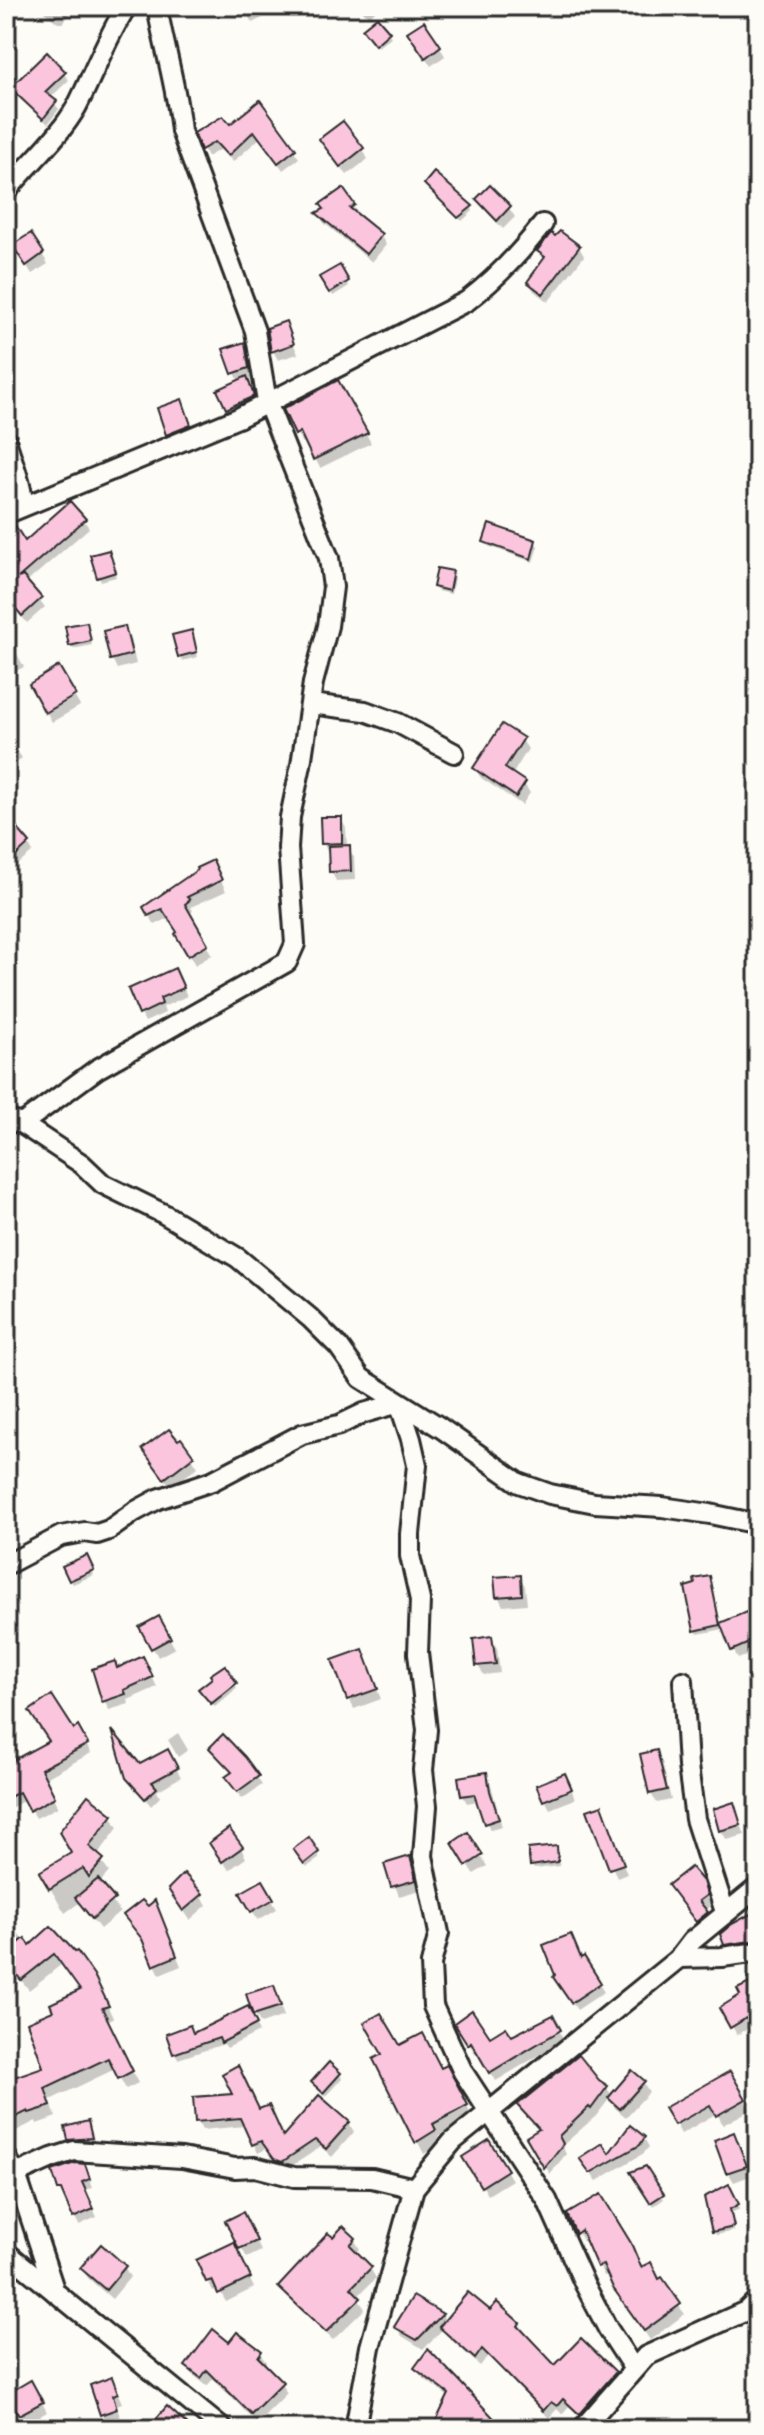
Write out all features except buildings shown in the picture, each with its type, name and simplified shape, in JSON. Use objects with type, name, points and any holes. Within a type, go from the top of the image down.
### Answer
[{"type":"street","points":[[6,192],[60,132],[127,6]]},
{"type":"street","points":[[157,6],[178,99],[181,131],[255,331],[267,402],[329,558],[333,587],[328,626],[313,683],[290,817],[288,848],[295,944],[287,962],[97,1069],[14,1122],[82,1164],[103,1184],[164,1214],[238,1258],[332,1339],[361,1378],[441,1428],[519,1483],[550,1494],[624,1507],[662,1507],[758,1524]]},
{"type":"street","points":[[14,510],[238,418],[467,301],[495,279],[543,224]]},
{"type":"street","points":[[6,440],[14,472],[23,491],[14,510]]},
{"type":"street","points":[[311,704],[365,711],[398,723],[454,753]]},
{"type":"street","points":[[6,1565],[61,1536],[85,1532],[97,1534],[109,1530],[158,1499],[212,1481],[302,1434],[339,1425],[364,1413],[399,1403]]},
{"type":"street","points":[[399,1403],[417,1465],[410,1556],[420,1600],[418,1653],[427,1730],[423,1770],[427,1806],[423,1856],[439,1933],[431,1964],[433,2006],[463,2072],[547,2200],[585,2285],[634,2369]]},
{"type":"street","points":[[683,1681],[695,1819],[725,1912]]},
{"type":"street","points":[[355,2429],[370,2347],[414,2188],[453,2141],[679,1958],[692,1941],[758,1887]]},
{"type":"street","points":[[679,1958],[758,1952]]},
{"type":"street","points":[[16,2174],[74,2151],[182,2158],[235,2168],[255,2167],[294,2177],[372,2178],[414,2188]]},
{"type":"street","points":[[6,2156],[16,2174],[55,2292]]},
{"type":"street","points":[[6,2252],[223,2429]]},
{"type":"street","points":[[582,2429],[646,2356],[746,2311],[758,2299]]}]
